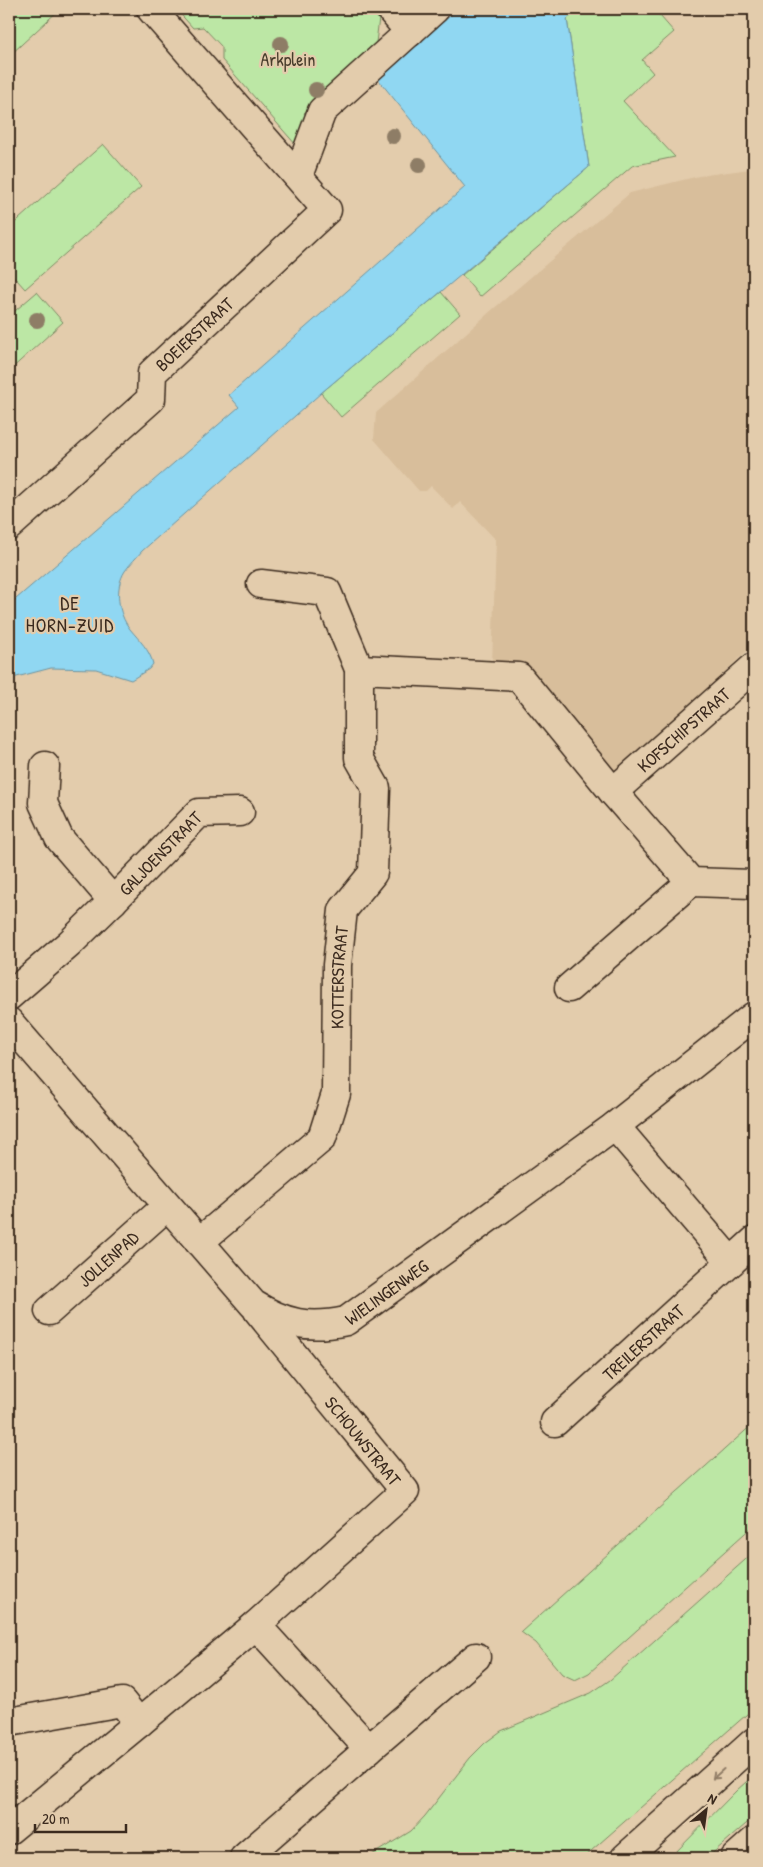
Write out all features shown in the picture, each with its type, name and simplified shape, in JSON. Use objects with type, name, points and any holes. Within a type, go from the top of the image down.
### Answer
[{"type":"street","points":[[151,9],[298,176],[322,111],[435,9]]},
{"type":"street","points":[[390,9],[410,32]]},
{"type":"street","name":"BOEIERSTRAAT","points":[[9,526],[151,399],[152,373],[327,210],[298,176]]},
{"type":"street","name":"KOTTERSTRAAT","points":[[199,1242],[322,1138],[336,1094],[338,965],[343,910],[373,874],[376,788],[359,758],[359,669],[328,592],[261,584]]},
{"type":"street","name":"KOFSCHIPSTRAAT","points":[[613,792],[754,667]]},
{"type":"street","points":[[359,669],[519,677],[613,792],[691,882],[754,887]]},
{"type":"street","name":"GALJOENSTRAAT","points":[[45,766],[43,803],[59,838],[113,901]]},
{"type":"street","name":"GALJOENSTRAAT","points":[[9,996],[69,944],[198,813],[240,812]]},
{"type":"street","points":[[568,988],[691,882]]},
{"type":"street","name":"WIELINGENWEG","points":[[9,1022],[253,1304],[272,1316],[301,1324],[332,1324],[346,1320],[615,1126],[754,1016]]},
{"type":"street","points":[[615,1126],[731,1262]]},
{"type":"street","name":"JOLLENPAD","points":[[49,1311],[167,1206]]},
{"type":"street","name":"TREILERSTRAAT","points":[[555,1422],[754,1241]]},
{"type":"street","name":"SCHOUWSTRAAT","points":[[9,1830],[256,1625],[405,1491],[253,1304]]},
{"type":"street","points":[[256,1625],[369,1749]]},
{"type":"street","points":[[244,1858],[476,1657]]},
{"type":"street","points":[[9,1722],[122,1702],[139,1724]]},
{"type":"street","points":[[625,1858],[754,1742]]},
{"type":"street","points":[[734,1858],[754,1841]]},
{"type":"shaded area","points":[[754,165],[754,644],[616,775],[492,665],[496,540],[460,502],[453,509],[431,486],[426,491],[419,491],[374,439],[376,413],[492,310],[630,193],[699,176],[750,169]]},
{"type":"green space","points":[[15,9],[60,9],[9,56],[9,15]]},
{"type":"green space","name":"Arkplein","points":[[176,9],[371,9],[379,18],[375,51],[304,113],[308,118],[296,145],[222,60],[222,47],[203,27],[193,28]]},
{"type":"green space","points":[[578,9],[654,9],[674,32],[642,60],[653,73],[623,101],[675,157],[632,166],[480,297],[462,275],[589,167],[567,19]]},
{"type":"green space","points":[[103,144],[141,187],[25,289],[9,271],[9,228]]},
{"type":"green space","points":[[37,292],[63,322],[9,371],[9,316]]},
{"type":"green space","points":[[441,292],[460,314],[341,417],[321,393]]},
{"type":"green space","points":[[754,1423],[754,1525],[589,1673],[575,1680],[562,1674],[536,1643],[521,1632]]},
{"type":"green space","points":[[754,1552],[754,1708],[583,1858],[367,1858],[411,1831],[470,1758],[485,1743],[501,1731],[591,1693],[610,1680]]},
{"type":"green space","points":[[754,1775],[754,1817],[707,1858],[670,1858],[737,1790]]},
{"type":"water","points":[[458,9],[578,9],[567,19],[589,167],[321,393],[142,551],[131,563],[119,585],[120,609],[126,623],[144,645],[152,659],[153,664],[149,669],[131,680],[96,669],[51,668],[9,679],[9,605],[239,407],[229,395],[465,187],[378,79]]},
{"type":"district","name":"DE HORN-ZUID","points":[[70,614]]}]
